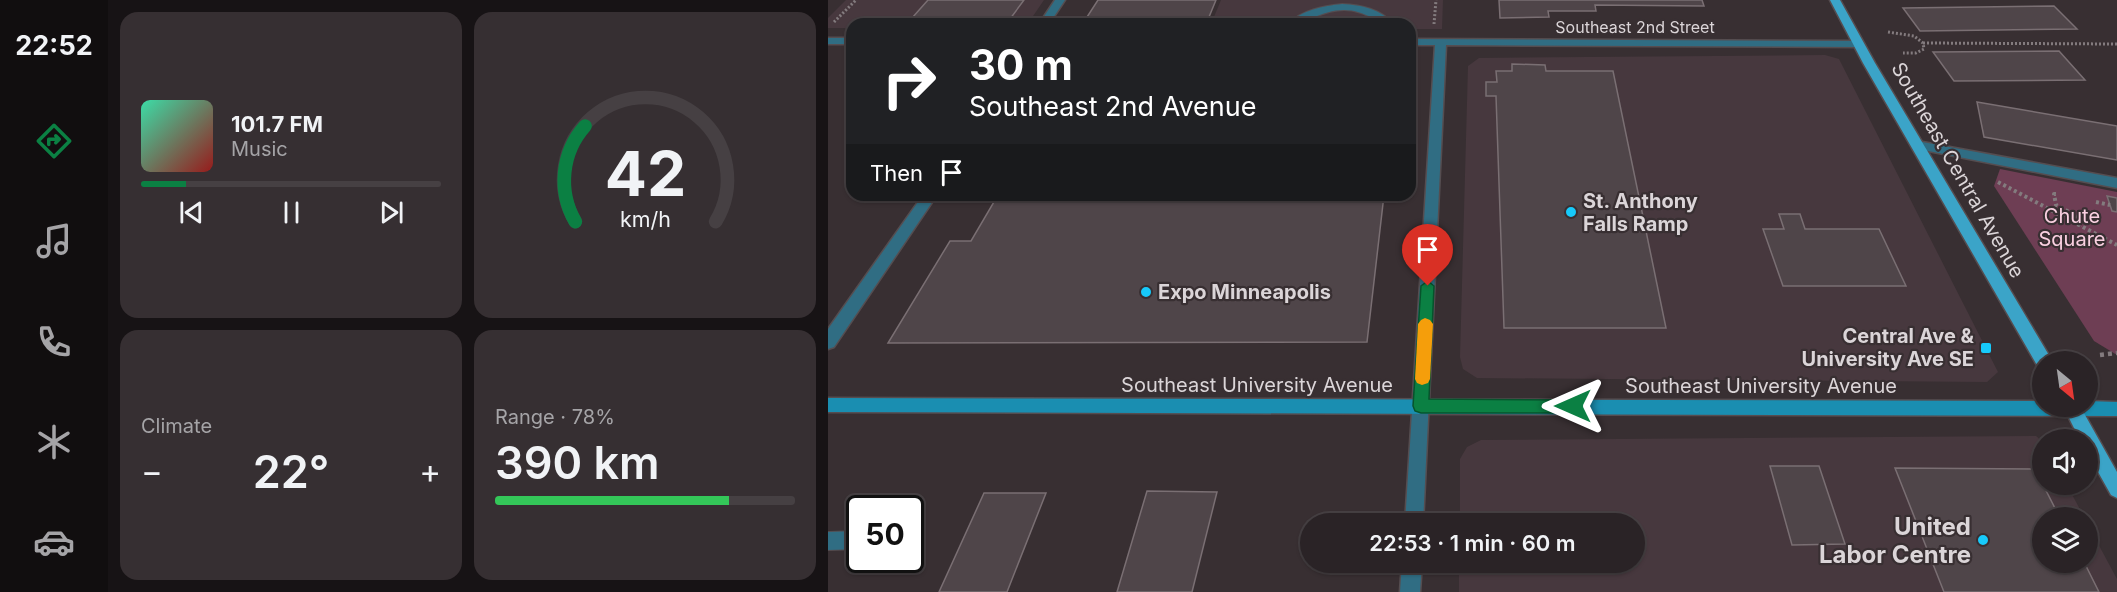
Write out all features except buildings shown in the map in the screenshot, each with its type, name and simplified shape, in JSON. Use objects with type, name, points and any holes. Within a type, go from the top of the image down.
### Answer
[{"type":"main road","name":"Southeast Central Avenue","points":[[1835,0],[2038,351]]},
{"type":"main road","name":"Southeast University Avenue","points":[[828,405],[2032,407]]},
{"type":"main road","name":"Southeast University Avenue","points":[[2098,408],[2117,409]]},
{"type":"main road","points":[[2077,417],[2117,489]]},
{"type":"street","points":[[1048,18],[1060,0]]},
{"type":"street","points":[[828,41],[846,41]]},
{"type":"street","name":"Southeast 2nd Street","points":[[1416,42],[1859,44]]},
{"type":"street","points":[[1415,513],[1441,42]]},
{"type":"street","points":[[1917,145],[2117,183]]},
{"type":"street","points":[[828,342],[926,201]]},
{"type":"street","points":[[1410,592],[1411,573]]},
{"type":"lane","points":[[1301,18],[1320,9],[1353,6],[1374,11],[1382,18]]},
{"type":"lane","points":[[828,541],[846,540]]},
{"type":"path","points":[[833,23],[856,0]]},
{"type":"path","points":[[1434,24],[1436,0]]},
{"type":"path","points":[[1888,32],[1914,36],[1923,43],[2117,44]]},
{"type":"path","points":[[1903,53],[1916,53],[1924,49],[1923,43]]},
{"type":"path","points":[[1989,178],[2117,245]]},
{"type":"path","points":[[2065,196],[2054,194],[2056,205],[2086,221],[2081,226]]},
{"type":"path","points":[[2088,201],[2110,205]]},
{"type":"path","points":[[2100,355],[2117,353]]},
{"type":"shaded area","points":[[846,0],[1044,0],[1032,18],[846,18],[846,28],[828,28],[828,18]]},
{"type":"shaded area","points":[[1221,0],[1443,0],[1442,29],[1416,29],[1416,18],[1214,18]]},
{"type":"shaded area","points":[[1825,55],[1839,59],[1998,372],[1987,382],[1477,378],[1463,369],[1460,357],[1468,66],[1479,58]]},
{"type":"shaded area","points":[[2032,436],[2032,495],[2072,495],[2079,507],[2032,507],[2032,573],[2098,573],[2098,544],[2117,579],[2117,592],[1459,592],[1459,573],[1645,573],[1645,513],[1460,513],[1460,459],[1467,447],[1481,440]]},
{"type":"green space","name":"Chute Square","points":[[2000,169],[2117,192],[2117,355],[2094,341],[1994,186]]},
{"type":"slow traffic","points":[[1422,379],[1425,324]]},
{"type":"place","name":"St. Anthony Falls Ramp","points":[[1571,212]]},
{"type":"place","name":"Expo Minneapolis","points":[[1146,292]]},
{"type":"place","name":"Central Ave & University Ave SE","points":[[1986,348]]},
{"type":"place","name":"United Labor Centre","points":[[1983,540]]},
{"type":"route","points":[[1428,286],[1421,406],[1573,406]]}]
